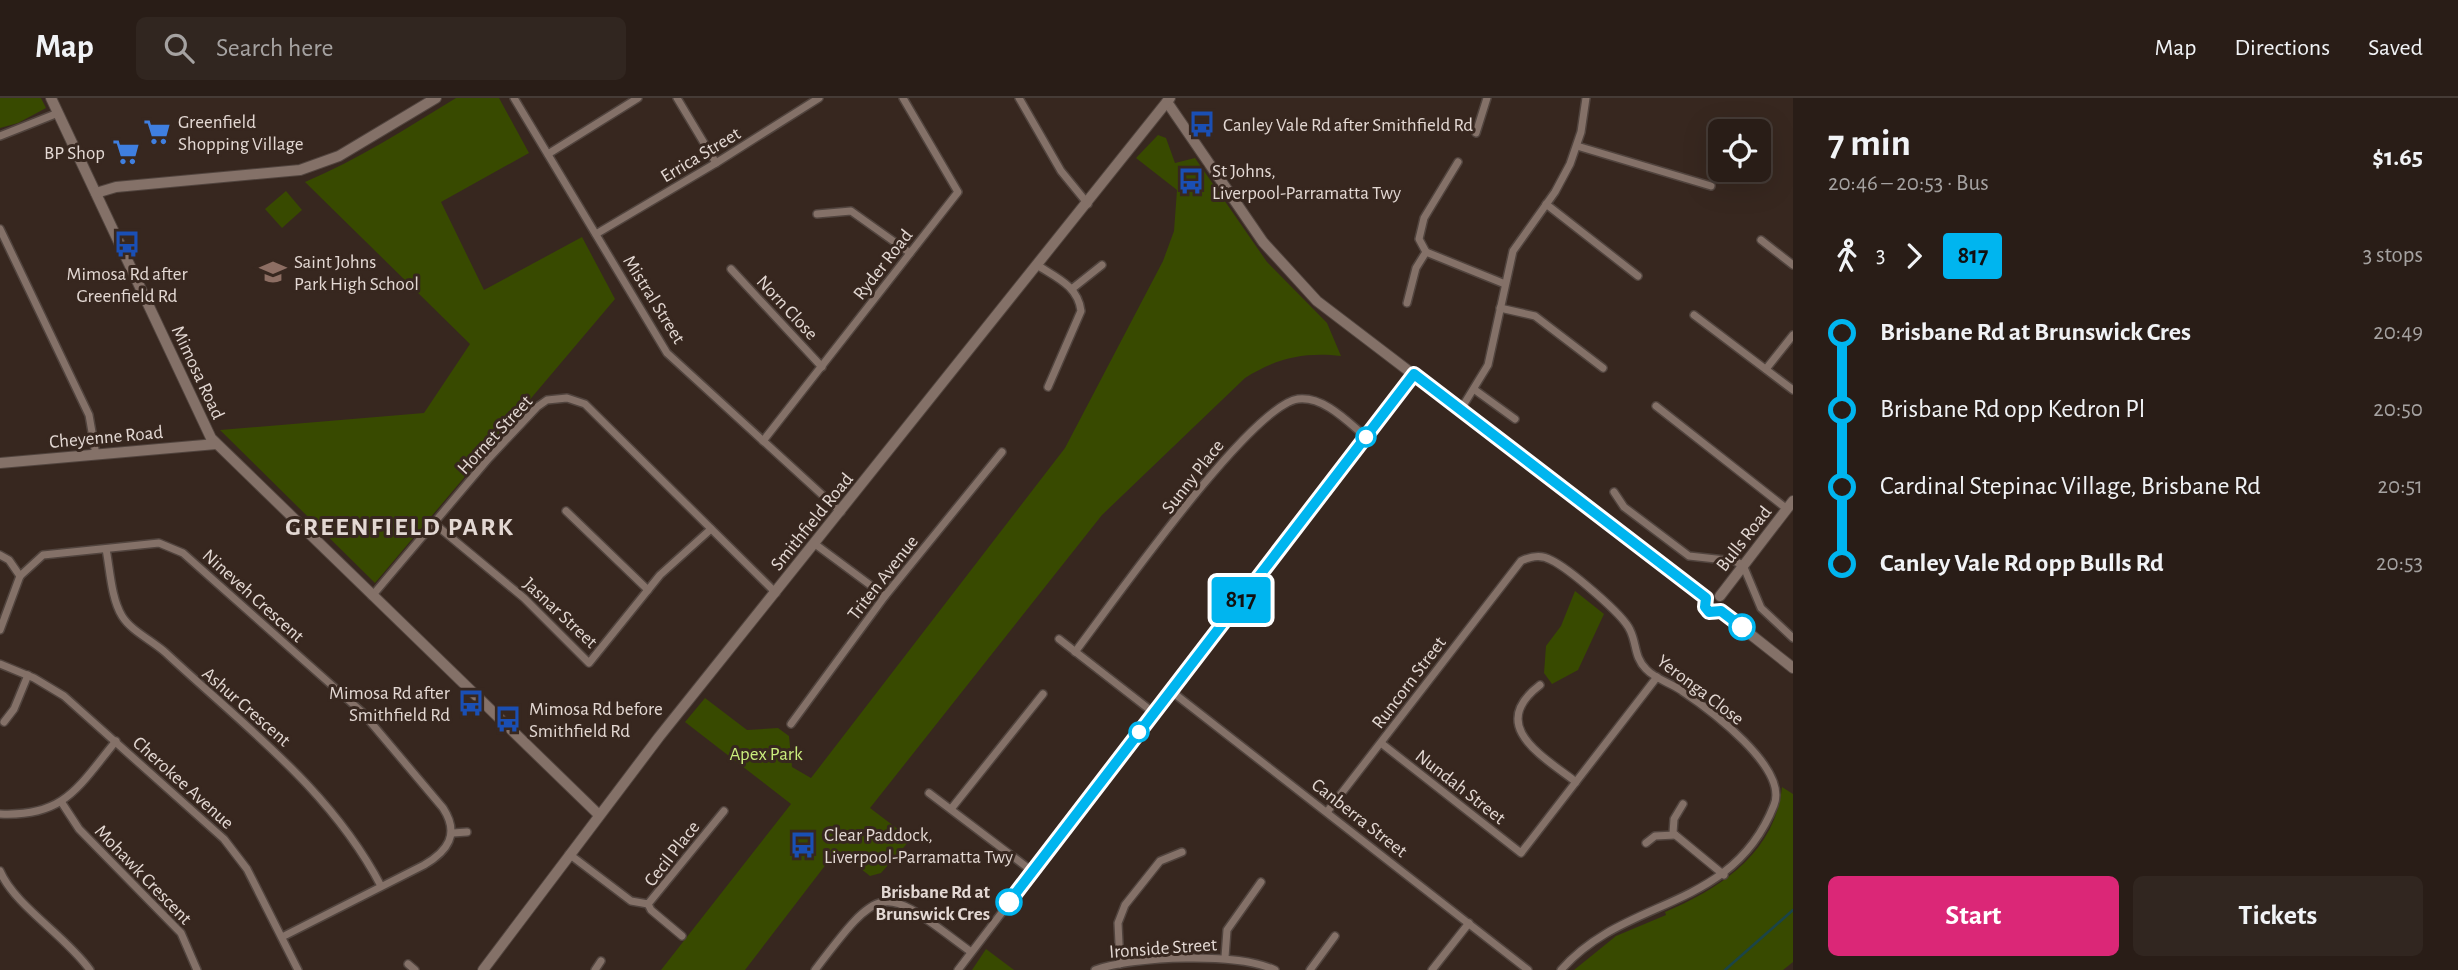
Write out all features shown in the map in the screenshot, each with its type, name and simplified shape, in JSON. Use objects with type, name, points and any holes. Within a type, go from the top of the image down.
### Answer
[{"type":"main road","name":"Mimosa Road","points":[[51,98],[205,427],[216,444],[598,814]]},
{"type":"main road","points":[[96,193],[116,187],[300,170],[339,156],[436,98]]},
{"type":"main road","points":[[1167,99],[1236,204],[1288,272],[1336,317],[1706,598]]},
{"type":"main road","name":"Smithfield Road","points":[[483,970],[598,814],[1088,204],[1167,99]]},
{"type":"main road","name":"Cheyenne Road","points":[[0,463],[216,444]]},
{"type":"main road","name":"Bulls Road","points":[[1720,596],[1790,505]]},
{"type":"main road","points":[[1713,594],[1720,596],[1724,603],[1721,611],[1716,614],[1708,611],[1704,605],[1706,598],[1713,594]]},
{"type":"main road","points":[[1721,611],[1793,668]]},
{"type":"street","name":"Mistral Street","points":[[514,98],[667,353],[841,512]]},
{"type":"street","points":[[548,154],[638,98]]},
{"type":"street","points":[[677,98],[716,163]]},
{"type":"street","name":"Errica Street","points":[[596,234],[819,98]]},
{"type":"street","name":"Ryder Road","points":[[764,441],[958,192],[904,98]]},
{"type":"street","points":[[1019,98],[1061,171],[1088,204]]},
{"type":"street","points":[[1476,132],[1487,98]]},
{"type":"street","points":[[1461,410],[1475,390],[1492,353],[1513,251],[1562,180],[1577,146],[1586,98]]},
{"type":"street","points":[[0,136],[58,113]]},
{"type":"street","points":[[1577,146],[1711,186]]},
{"type":"street","points":[[1458,162],[1424,218],[1419,239],[1426,252],[1505,284]]},
{"type":"street","points":[[1546,204],[1638,276]]},
{"type":"street","points":[[817,214],[851,211],[910,253]]},
{"type":"street","points":[[1,232],[89,415],[96,455]]},
{"type":"street","points":[[1761,240],[1793,265]]},
{"type":"street","points":[[1407,303],[1416,268],[1426,252]]},
{"type":"street","points":[[1038,265],[1073,288],[1079,298],[1081,311],[1048,387]]},
{"type":"street","points":[[1073,288],[1102,265]]},
{"type":"street","name":"Norn Close","points":[[731,269],[822,367]]},
{"type":"street","points":[[1500,308],[1535,316],[1603,368]]},
{"type":"street","points":[[1694,315],[1793,390]]},
{"type":"street","points":[[1766,369],[1793,335]]},
{"type":"street","points":[[958,970],[1414,374]]},
{"type":"street","points":[[1475,390],[1515,419]]},
{"type":"street","name":"Hornet Street","points":[[372,596],[436,525],[489,458],[537,407],[547,400],[567,397],[585,404],[776,593]]},
{"type":"street","name":"Sunny Place","points":[[1075,652],[1231,450],[1280,407],[1297,399],[1316,401],[1366,437]]},
{"type":"street","points":[[1656,407],[1790,505]]},
{"type":"street","name":"Triten Avenue","points":[[790,724],[885,596],[1002,452]]},
{"type":"street","points":[[1615,492],[1624,507],[1689,556],[1734,561],[1743,565],[1761,608],[1793,638]]},
{"type":"street","points":[[566,511],[648,590]]},
{"type":"street","name":"Jasnar Street","points":[[436,525],[524,598],[589,663],[648,590],[711,529]]},
{"type":"street","name":"Nineveh Crescent","points":[[20,576],[43,555],[159,543],[183,553],[362,712],[443,808],[453,833]]},
{"type":"street","points":[[815,544],[885,596]]},
{"type":"street","name":"Ashur Crescent","points":[[106,549],[118,608],[123,619],[165,652],[297,770],[332,813],[381,886]]},
{"type":"street","points":[[0,555],[9,560],[20,576],[0,630]]},
{"type":"street","name":"Yeronga Close","points":[[1513,570],[1531,556],[1552,560],[1620,614],[1631,631],[1636,656],[1646,670],[1713,714],[1757,755],[1772,776],[1775,804],[1750,846],[1724,875],[1693,894],[1604,932],[1561,970]]},
{"type":"street","name":"Runcorn Street","points":[[1327,813],[1513,570]]},
{"type":"street","points":[[1059,639],[1154,713]]},
{"type":"street","name":"Cherokee Avenue","points":[[0,664],[28,675],[64,696],[229,844],[247,869],[298,970]]},
{"type":"street","points":[[4,722],[14,709],[28,675]]},
{"type":"street","points":[[1540,685],[1529,693],[1519,711],[1520,732],[1529,745],[1576,782],[1657,677]]},
{"type":"street","name":"Canberra Street","points":[[1171,691],[1528,970]]},
{"type":"street","points":[[951,809],[1043,694]]},
{"type":"street","points":[[0,814],[31,815],[62,803],[116,741]]},
{"type":"street","name":"Nundah Street","points":[[1381,743],[1521,853],[1576,782]]},
{"type":"street","points":[[929,793],[1032,871]]},
{"type":"street","name":"Mohawk Crescent","points":[[62,803],[79,829],[181,933],[197,970]]},
{"type":"street","points":[[1683,804],[1674,819],[1672,828],[1676,835],[1724,875]]},
{"type":"street","name":"Cecil Place","points":[[569,854],[631,901],[649,904],[724,811]]},
{"type":"street","points":[[282,937],[435,859],[451,841],[453,833],[467,832]]},
{"type":"street","points":[[1646,843],[1666,833],[1676,835]]},
{"type":"street","points":[[1120,964],[1118,923],[1125,905],[1160,861],[1182,852]]},
{"type":"street","points":[[0,871],[19,900],[74,948],[90,970]]},
{"type":"street","points":[[1225,957],[1227,930],[1261,882]]},
{"type":"street","points":[[815,970],[868,906],[883,901],[894,900],[909,906],[971,952]]},
{"type":"street","points":[[649,904],[651,910],[682,936]]},
{"type":"street","points":[[1432,970],[1469,923]]},
{"type":"street","points":[[1310,970],[1335,936]]},
{"type":"street","name":"Ironside Street","points":[[1096,970],[1120,964],[1225,957],[1272,969]]},
{"type":"street","points":[[594,970],[601,961]]},
{"type":"street","points":[[1155,961],[1156,970]]},
{"type":"street","points":[[408,964],[415,970]]},
{"type":"green space","points":[[0,98],[41,98],[46,108],[18,123],[0,128]]},
{"type":"green space","points":[[456,98],[499,98],[529,153],[441,202],[484,290],[582,237],[615,299],[375,583],[220,430],[424,413],[470,344],[305,182],[364,153]]},
{"type":"green space","name":"Apex Park","points":[[1158,135],[1166,138],[1175,163],[1195,158],[1267,262],[1327,323],[1341,356],[1291,358],[1245,378],[1102,515],[870,808],[911,839],[881,873],[870,876],[837,850],[745,970],[661,970],[791,804],[685,722],[705,698],[747,730],[778,728],[789,736],[792,767],[811,778],[1065,448],[1163,261],[1174,231],[1177,190],[1136,158]]},
{"type":"green space","points":[[286,191],[302,210],[282,228],[265,209]]},
{"type":"green space","points":[[1575,591],[1604,614],[1578,670],[1552,684],[1544,673],[1546,646],[1561,626]]},
{"type":"green space","points":[[1782,787],[1793,794],[1793,962],[1783,970],[1574,970],[1616,936],[1666,915],[1665,912],[1706,892],[1742,865],[1769,831]]},
{"type":"green space","points":[[986,949],[1014,970],[972,970]]},
{"type":"waterway","points":[[1725,970],[1793,910]]},
{"type":"bus line","name":"817","points":[[1009,902],[1414,374],[1706,598],[1706,610],[1713,614],[1721,611],[1742,627]]},
{"type":"place","name":"Canley Vale Rd after Smithfield Rd","points":[[1202,124]]},
{"type":"place","name":"Greenfield Shopping Village","points":[[157,132]]},
{"type":"place","name":"BP Shop","points":[[126,152]]},
{"type":"place","name":"St Johns, Liverpool-Parramatta Twy","points":[[1191,181]]},
{"type":"place","name":"Mimosa Rd after Greenfield Rd","points":[[127,244]]},
{"type":"place","name":"Saint Johns Park High School","points":[[273,272]]},
{"type":"place","name":"Mimosa Rd after Smithfield Rd","points":[[471,703]]},
{"type":"place","name":"Mimosa Rd before Smithfield Rd","points":[[508,719]]},
{"type":"place","name":"Clear Paddock, Liverpool-Parramatta Twy","points":[[803,845]]},
{"type":"place","name":"Brisbane Rd at Brunswick Cres","points":[[1009,902]]},
{"type":"district","name":"GREENFIELD PARK","points":[[400,526]]}]
